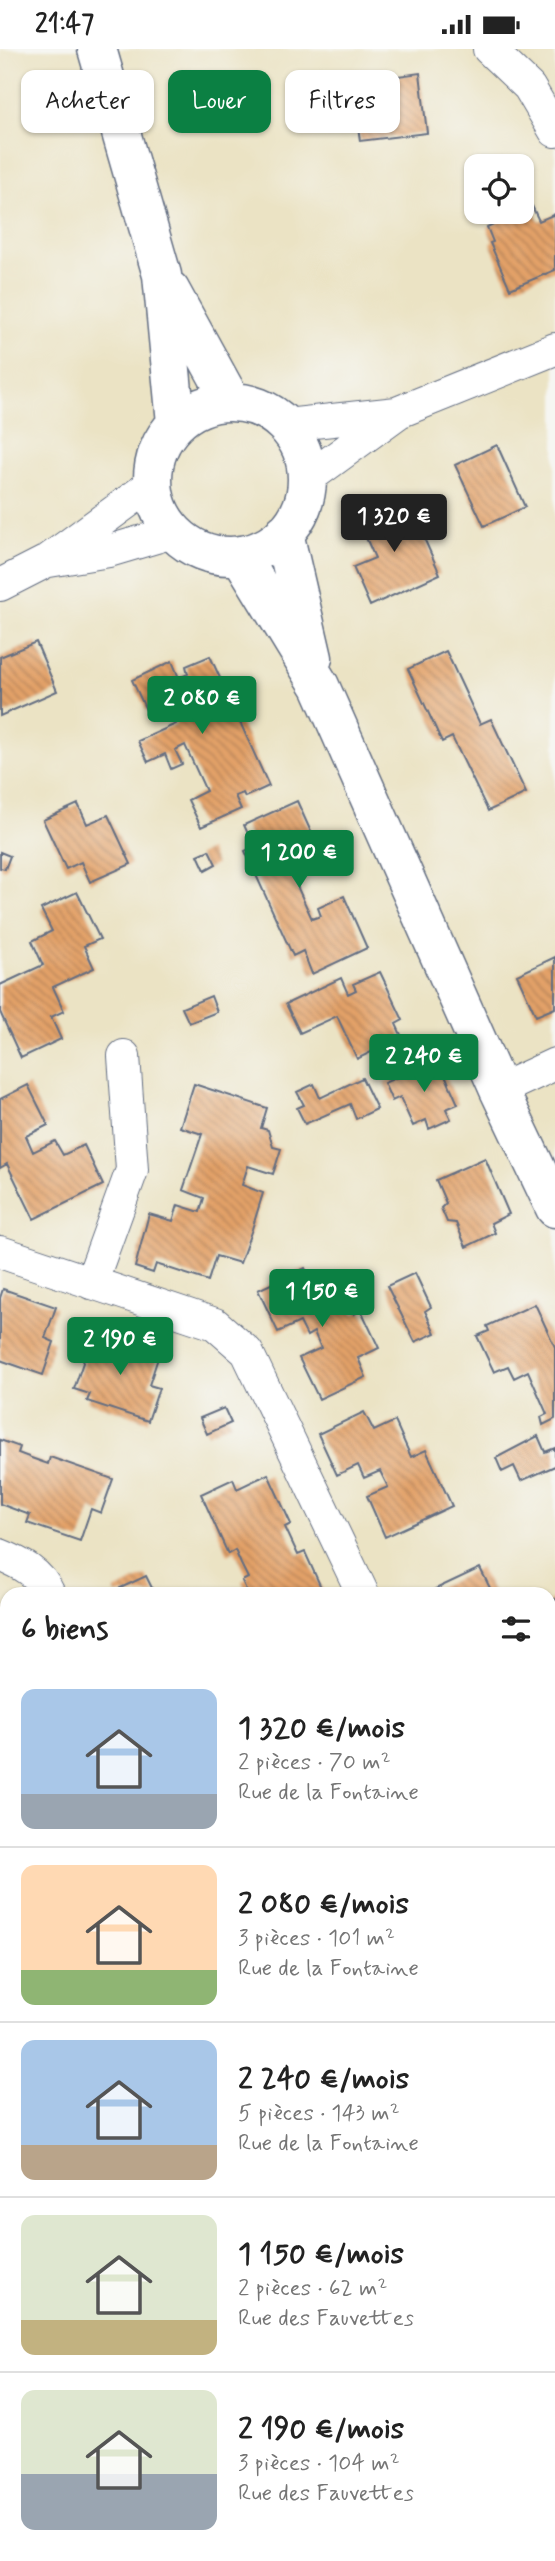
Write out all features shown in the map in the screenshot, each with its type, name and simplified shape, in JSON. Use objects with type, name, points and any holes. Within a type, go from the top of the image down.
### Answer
[{"type":"street","points":[[97,49],[162,275],[176,423]]},
{"type":"street","points":[[489,49],[529,87],[555,131]]},
{"type":"street","points":[[162,275],[230,401]]},
{"type":"street","points":[[307,479],[398,412],[555,349]]},
{"type":"street","points":[[230,401],[263,409],[286,425],[302,449],[307,479],[300,511],[284,533],[263,549],[240,555],[202,551],[173,532],[159,510],[152,484],[157,452],[176,423],[201,406],[230,401]]},
{"type":"street","points":[[286,425],[398,412]]},
{"type":"street","points":[[0,585],[47,561],[152,484]]},
{"type":"street","points":[[47,561],[109,551],[173,532]]},
{"type":"street","points":[[284,533],[320,686]]},
{"type":"street","points":[[240,555],[320,686],[499,1090],[555,1208]]},
{"type":"street","points":[[91,1283],[132,1170],[124,1056]]},
{"type":"street","points":[[499,1090],[555,1065]]},
{"type":"street","points":[[0,1252],[215,1324],[247,1353],[360,1587]]},
{"type":"street","points":[[0,1555],[22,1563],[46,1587]]},
{"type":"building","points":[[420,73],[427,133],[360,141],[359,133],[400,133],[400,76]]},
{"type":"building","points":[[534,210],[539,221],[555,214],[555,270],[510,289],[490,243],[493,242],[487,227],[493,224],[534,224]]},
{"type":"building","points":[[497,445],[525,507],[484,526],[455,465]]},
{"type":"building","points":[[407,500],[440,574],[370,606],[353,567],[375,558],[359,522]]},
{"type":"building","points":[[36,642],[57,691],[0,716],[0,657]]},
{"type":"building","points":[[446,651],[480,724],[491,719],[526,793],[488,811],[452,737],[442,742],[408,669]]},
{"type":"building","points":[[210,656],[269,786],[245,797],[243,793],[235,796],[241,809],[201,827],[188,800],[206,791],[185,745],[175,750],[182,764],[171,769],[165,754],[148,762],[138,741],[176,724],[166,701],[146,710],[132,680],[172,661],[179,678],[188,674],[186,666]]},
{"type":"building","points":[[297,801],[321,854],[300,863],[298,857],[286,862],[312,919],[321,916],[318,908],[344,896],[367,948],[312,974],[303,951],[293,956],[245,851],[254,847],[244,825]]},
{"type":"building","points":[[78,804],[87,824],[108,815],[131,864],[90,882],[81,862],[66,869],[43,820]]},
{"type":"building","points":[[209,850],[216,864],[205,870],[198,855]]},
{"type":"building","points":[[0,852],[10,856],[5,869],[0,868]]},
{"type":"building","points":[[77,892],[100,939],[84,946],[94,968],[53,987],[64,1011],[51,1017],[61,1039],[21,1058],[0,1012],[0,985],[43,965],[32,941],[52,931],[41,909]]},
{"type":"building","points":[[555,957],[555,1008],[536,1016],[517,975]]},
{"type":"building","points":[[380,972],[403,1020],[396,1024],[402,1037],[357,1059],[337,1016],[300,1033],[286,1004],[341,978],[348,994],[356,990],[353,984]]},
{"type":"building","points":[[211,996],[217,1012],[189,1023],[182,1008]]},
{"type":"building","points":[[438,1059],[458,1104],[446,1109],[451,1119],[429,1129],[426,1120],[413,1126],[400,1097],[392,1101],[384,1083]]},
{"type":"building","points":[[362,1078],[377,1109],[356,1119],[350,1104],[305,1124],[297,1108],[304,1105],[297,1092],[314,1084],[320,1098]]},
{"type":"building","points":[[194,1084],[267,1108],[261,1128],[268,1130],[273,1147],[281,1149],[273,1174],[248,1166],[242,1185],[263,1193],[252,1229],[240,1263],[216,1256],[208,1281],[156,1264],[153,1273],[135,1267],[149,1214],[173,1221],[178,1205],[200,1212],[204,1198],[183,1190],[202,1134],[180,1127]]},
{"type":"building","points":[[28,1085],[48,1125],[26,1136],[33,1152],[55,1141],[63,1155],[84,1145],[103,1185],[34,1219],[7,1164],[0,1168],[0,1099]]},
{"type":"building","points":[[485,1158],[509,1214],[491,1223],[495,1233],[466,1247],[456,1223],[447,1222],[441,1208],[446,1203],[436,1180]]},
{"type":"building","points":[[305,1268],[313,1286],[336,1276],[354,1314],[361,1310],[379,1348],[358,1358],[366,1377],[319,1399],[299,1358],[321,1348],[314,1332],[307,1336],[300,1322],[278,1332],[258,1290]]},
{"type":"building","points":[[415,1273],[431,1307],[425,1311],[435,1333],[415,1342],[387,1286]]},
{"type":"building","points":[[3,1289],[56,1307],[45,1338],[54,1342],[43,1375],[0,1360],[0,1298]]},
{"type":"building","points":[[535,1304],[555,1347],[555,1419],[543,1425],[541,1417],[547,1414],[528,1371],[514,1378],[508,1366],[494,1372],[477,1336],[489,1331],[487,1326]]},
{"type":"building","points":[[109,1335],[160,1352],[149,1385],[159,1388],[148,1421],[87,1401],[90,1394],[74,1389],[91,1339],[106,1344]]},
{"type":"building","points":[[224,1408],[231,1423],[207,1434],[200,1418]]},
{"type":"building","points":[[364,1412],[374,1431],[395,1421],[411,1457],[426,1450],[452,1506],[385,1537],[367,1496],[388,1487],[380,1471],[364,1478],[358,1465],[337,1475],[318,1434]]},
{"type":"building","points":[[538,1436],[545,1452],[555,1448],[555,1466],[521,1481],[514,1466],[502,1472],[496,1458]]},
{"type":"building","points":[[0,1440],[20,1447],[18,1453],[48,1464],[50,1457],[113,1479],[101,1513],[91,1509],[80,1541],[27,1523],[30,1515],[0,1504]]},
{"type":"building","points":[[268,1474],[291,1524],[285,1527],[298,1555],[305,1552],[321,1587],[245,1587],[242,1581],[248,1578],[235,1550],[228,1554],[201,1494],[233,1479],[237,1489]]},
{"type":"building","points":[[480,1568],[490,1587],[440,1587]]},
{"type":"building","points":[[146,1576],[152,1587],[123,1587]]}]
